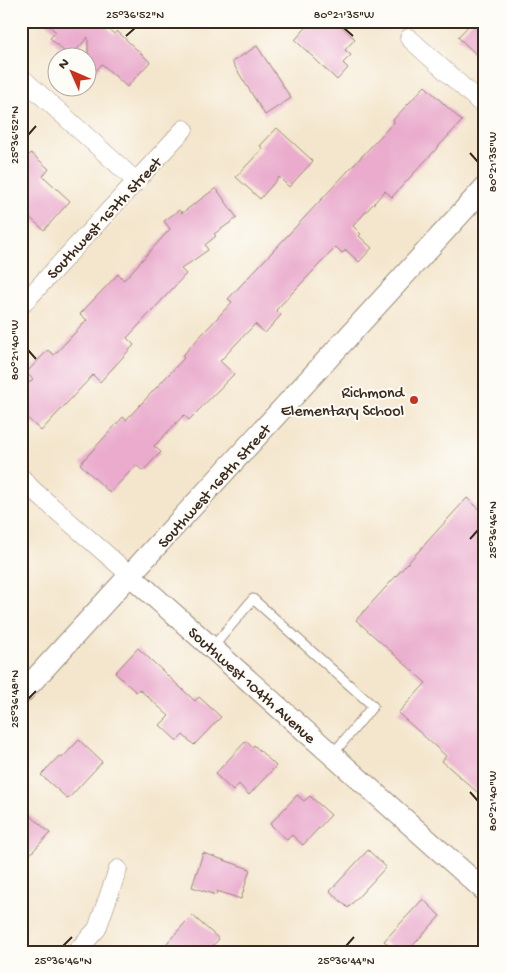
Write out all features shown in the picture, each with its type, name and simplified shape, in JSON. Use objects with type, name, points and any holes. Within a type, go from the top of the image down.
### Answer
[{"type":"street","points":[[409,38],[485,107]]},
{"type":"street","points":[[21,77],[136,182]]},
{"type":"street","name":"Southwest 167th Street","points":[[21,306],[184,129]]},
{"type":"street","name":"Southwest 168th Street","points":[[21,694],[485,187]]},
{"type":"street","name":"Southwest 104th Avenue","points":[[21,477],[33,490],[485,891]]},
{"type":"street","points":[[76,952],[97,928],[118,869]]},
{"type":"lane","points":[[212,648],[253,599],[374,706],[332,755]]},
{"type":"building","points":[[44,21],[102,21],[114,34],[117,31],[150,62],[127,87],[102,64],[98,68],[98,48],[88,48],[88,37],[78,48],[61,48],[50,38],[56,32]]},
{"type":"building","points":[[312,21],[336,21],[355,39],[345,50],[351,55],[343,63],[348,68],[337,80],[295,40]]},
{"type":"building","points":[[473,21],[485,21],[485,63],[458,37]]},
{"type":"building","points":[[257,46],[291,98],[265,115],[232,62]]},
{"type":"building","points":[[425,86],[462,121],[392,197],[385,191],[353,226],[361,234],[359,236],[372,248],[359,262],[346,250],[342,253],[336,247],[276,310],[281,315],[265,333],[255,324],[220,361],[234,374],[189,420],[184,415],[154,446],[161,452],[143,471],[136,465],[110,493],[80,464],[123,417],[126,420],[184,358],[182,356],[232,302],[228,299],[394,122],[393,120]]},
{"type":"building","points":[[277,128],[313,161],[289,187],[279,177],[260,199],[236,177],[263,148],[260,146]]},
{"type":"building","points":[[31,153],[49,169],[43,176],[70,201],[44,230],[21,210],[21,164]]},
{"type":"building","points":[[216,188],[237,218],[214,234],[216,236],[205,245],[208,250],[181,269],[186,274],[127,338],[134,345],[100,382],[93,375],[41,431],[21,412],[21,391],[33,379],[26,373],[48,350],[54,355],[87,320],[80,314],[118,274],[124,280],[170,229],[164,221],[179,210],[182,213]]},
{"type":"building","points":[[467,498],[485,514],[485,799],[442,761],[446,756],[398,713],[426,683],[356,620]]},
{"type":"building","points":[[138,648],[195,701],[199,697],[221,717],[194,745],[183,735],[177,741],[160,725],[169,716],[139,689],[136,692],[115,673]]},
{"type":"building","points":[[79,740],[102,762],[68,799],[41,775],[59,756],[62,758]]},
{"type":"building","points":[[246,741],[252,747],[254,745],[276,766],[249,795],[239,784],[233,791],[215,774]]},
{"type":"building","points":[[297,795],[304,801],[310,796],[331,815],[303,845],[292,835],[287,840],[270,824]]},
{"type":"building","points":[[21,807],[50,833],[21,864]]},
{"type":"building","points":[[368,850],[386,867],[348,908],[330,891]]},
{"type":"building","points":[[203,853],[250,869],[241,899],[217,891],[216,895],[192,887]]},
{"type":"building","points":[[423,899],[440,916],[407,952],[396,952],[384,941]]},
{"type":"building","points":[[192,915],[219,939],[207,952],[159,952]]},
{"type":"place","name":"Richmond Elementary School","points":[[414,400]]}]
